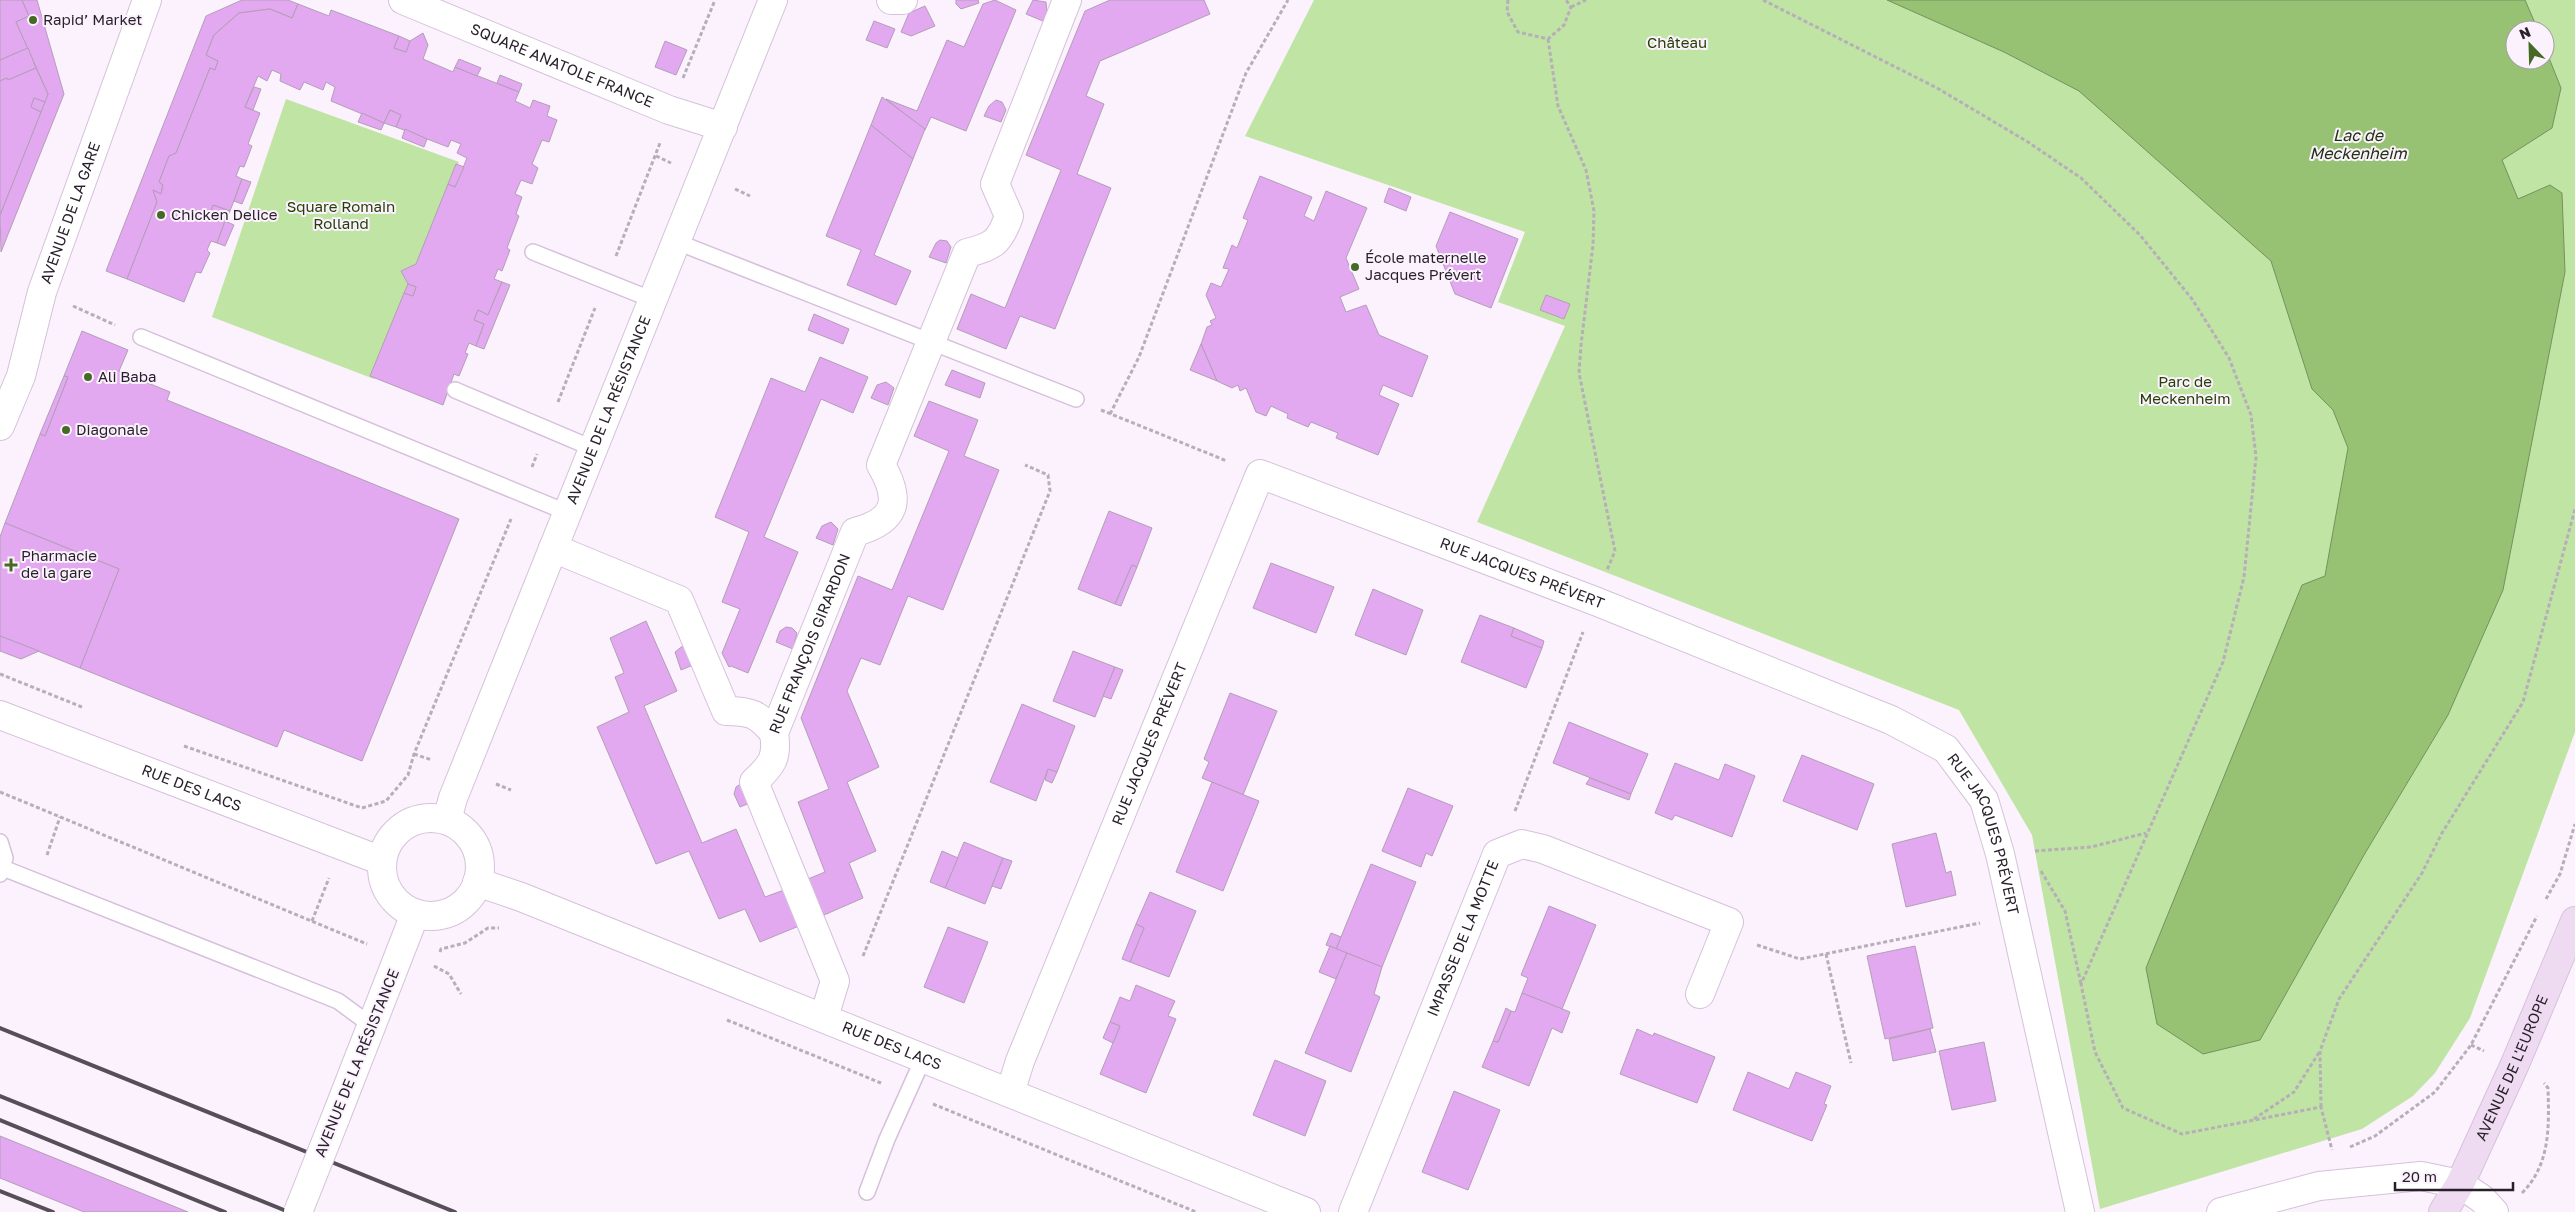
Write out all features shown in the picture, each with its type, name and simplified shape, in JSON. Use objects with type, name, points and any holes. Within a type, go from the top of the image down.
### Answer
[{"type":"main road","name":"AVENUE DE L'EUROPE","points":[[2443,1212],[2460,1184],[2515,1064],[2575,921]]},
{"type":"street","name":"AVENUE DE LA GARE","points":[[0,426],[10,370],[42,292],[147,0]]},
{"type":"street","name":"SQUARE ANATOLE FRANCE","points":[[403,0],[669,110],[723,127]]},
{"type":"street","name":"AVENUE DE LA RÉSISTANCE","points":[[447,820],[453,798],[566,512],[678,242],[773,0]]},
{"type":"street","points":[[891,0],[904,0]]},
{"type":"street","points":[[932,340],[967,253],[986,248],[997,241],[1005,228],[1009,216],[995,184],[1067,0]]},
{"type":"street","name":"RUE FRANÇOIS GIRARDON","points":[[824,1017],[835,981],[754,782],[768,768],[777,751],[774,733],[855,532],[873,528],[887,516],[891,508],[894,499],[891,482],[880,465],[932,340]]},
{"type":"street","name":"RUE JACQUES PRÉVERT","points":[[1010,1093],[1028,1042],[1260,474],[1595,601],[1891,720],[1946,749],[1984,800],[2000,854],[2080,1212]]},
{"type":"street","points":[[553,548],[680,600],[726,711],[746,711],[762,719],[774,733]]},
{"type":"street","name":"RUE DES LACS","points":[[0,715],[382,861]]},
{"type":"street","points":[[421,819],[447,820],[462,830],[472,841],[478,854],[480,868],[477,882],[470,896],[460,907],[446,914],[431,916],[415,914],[400,906],[389,893],[383,878],[382,861],[387,845],[396,833],[408,824],[421,819]]},
{"type":"street","points":[[1522,844],[1543,849],[1728,922],[1700,994]]},
{"type":"street","name":"IMPASSE DE LA MOTTE","points":[[1353,1212],[1497,854],[1522,844]]},
{"type":"street","name":"RUE DES LACS","points":[[477,882],[521,897],[824,1017],[923,1059],[1306,1212]]},
{"type":"street","name":"AVENUE DE LA RÉSISTANCE","points":[[298,1212],[415,914]]},
{"type":"street","points":[[2221,1212],[2319,1186],[2421,1176],[2460,1184],[2482,1199],[2494,1212]]},
{"type":"lane","points":[[678,242],[932,340],[1074,398]]},
{"type":"lane","points":[[533,252],[653,300]]},
{"type":"lane","points":[[141,336],[566,512]]},
{"type":"lane","points":[[455,390],[592,448]]},
{"type":"lane","points":[[0,842],[5,858],[2,871],[37,881],[338,1001],[372,1026]]},
{"type":"lane","points":[[867,1192],[887,1139],[909,1094],[923,1059]]},
{"type":"path","points":[[180,744],[362,808],[386,801],[408,775],[414,754],[522,493],[656,156],[669,110],[715,0]]},
{"type":"path","points":[[1110,414],[1139,357],[1246,73],[1288,0]]},
{"type":"path","points":[[1508,0],[1507,12],[1518,32],[1548,39]]},
{"type":"path","points":[[1566,0],[1571,7]]},
{"type":"path","points":[[1548,39],[1564,25],[1571,7],[1586,0]]},
{"type":"path","points":[[1763,0],[1937,88],[2028,142],[2081,178],[2140,236],[2192,299],[2229,358],[2251,415],[2256,458],[2244,577],[2223,662],[2147,833],[2103,940],[2082,984]]},
{"type":"path","points":[[1522,844],[1513,817],[1614,551],[1580,373],[1580,345],[1594,245],[1594,211],[1586,170],[1558,106],[1548,39]]},
{"type":"path","points":[[42,292],[123,329]]},
{"type":"path","points":[[1074,398],[1076,391],[1089,396],[1086,404],[1260,474]]},
{"type":"path","points":[[862,959],[1050,491],[1048,475],[1025,465]]},
{"type":"path","points":[[2253,1119],[2294,1092],[2320,1051],[2338,999],[2422,873],[2442,833],[2523,702],[2575,509]]},
{"type":"path","points":[[0,674],[91,710]]},
{"type":"path","points":[[0,792],[312,922]]},
{"type":"path","points":[[37,881],[60,817]]},
{"type":"path","points":[[2320,1051],[2321,1107],[2333,1153],[2375,1136],[2435,1092],[2471,1045],[2560,874],[2575,824]]},
{"type":"path","points":[[2000,854],[2090,847],[2147,833]]},
{"type":"path","points":[[2029,852],[2065,911],[2082,984],[2094,1052],[2123,1108],[2182,1134],[2321,1107]]},
{"type":"path","points":[[1723,934],[1800,959],[2014,916]]},
{"type":"path","points":[[1826,954],[1851,1063]]},
{"type":"path","points":[[434,966],[449,974],[461,994]]},
{"type":"path","points":[[722,1018],[1196,1212]]},
{"type":"path","points":[[2526,1189],[2542,1163],[2549,1135],[2548,1088],[2538,1077]]},
{"type":"green space","name":"Parc de Meckenheim","points":[[1314,0],[2575,0],[2575,732],[2470,1018],[2435,1073],[2413,1096],[2362,1129],[2100,1209],[2032,835],[1959,710],[1477,522],[1565,326],[1498,302],[1525,232],[1245,136]]},
{"type":"green space","name":"Square Romain Rolland","points":[[286,99],[459,162],[374,379],[212,317]]},
{"type":"water","name":"Lac de Meckenheim","points":[[1887,0],[2525,0],[2534,20],[2505,20],[2505,70],[2554,70],[2561,88],[2552,128],[2502,160],[2518,199],[2550,185],[2562,193],[2565,272],[2503,590],[2448,715],[2364,855],[2260,1040],[2203,1054],[2157,1024],[2146,968],[2302,585],[2325,576],[2348,448],[2333,410],[2312,389],[2271,261],[2079,91],[2004,52]]},
{"type":"building","points":[[0,0],[22,0],[29,16],[16,22],[28,48],[0,60]]},
{"type":"building","points":[[22,0],[37,0],[64,94],[1,252],[0,215],[48,94],[16,22],[29,16]]},
{"type":"building","points":[[242,0],[288,0],[298,4],[292,18],[270,9],[239,13],[214,35],[206,55],[218,61],[215,70],[210,68],[176,153],[169,156],[159,182],[163,185],[161,194],[153,190],[157,202],[127,279],[106,271],[206,16]]},
{"type":"building","points":[[956,0],[978,0],[979,3],[961,9],[956,4]]},
{"type":"building","points":[[995,0],[1016,10],[966,131],[931,117],[925,130],[886,99],[917,111],[947,40],[964,47],[983,4]]},
{"type":"building","points":[[1033,0],[1046,2],[1047,12],[1043,21],[1026,14]]},
{"type":"building","points":[[1110,0],[1204,0],[1210,14],[1100,61],[1086,96],[1104,104],[1077,174],[1111,188],[1055,329],[1020,316],[1006,349],[957,329],[971,294],[1005,308],[1061,170],[1026,155],[1085,11]]},
{"type":"building","points":[[298,4],[329,16],[331,10],[399,36],[394,48],[406,52],[410,41],[423,33],[428,45],[423,59],[453,72],[455,67],[519,92],[515,101],[530,108],[533,100],[550,106],[547,116],[557,120],[549,142],[542,140],[532,164],[538,168],[532,184],[521,180],[515,194],[522,197],[516,214],[519,216],[507,248],[510,250],[502,271],[498,269],[494,279],[502,282],[488,315],[478,310],[474,320],[484,324],[476,346],[469,343],[465,353],[468,354],[459,376],[454,374],[443,405],[370,376],[404,293],[413,296],[416,287],[408,284],[401,271],[416,264],[448,184],[455,187],[467,158],[457,153],[461,144],[451,140],[448,147],[396,127],[401,115],[390,110],[384,123],[331,101],[335,87],[326,82],[323,90],[304,82],[300,90],[280,81],[281,74],[272,70],[267,81],[258,76],[245,107],[260,113],[248,144],[252,146],[244,167],[240,166],[236,176],[242,179],[230,211],[213,205],[210,214],[225,221],[217,243],[211,241],[207,250],[210,253],[201,273],[196,272],[184,302],[127,279],[157,202],[153,190],[161,194],[163,185],[159,182],[169,156],[176,153],[210,68],[215,70],[218,61],[206,55],[214,35],[239,13],[270,9],[292,18]]},
{"type":"building","points":[[925,6],[935,26],[911,36],[901,32],[909,13]]},
{"type":"building","points":[[874,21],[895,29],[887,48],[866,40]]},
{"type":"building","points":[[399,36],[410,41],[406,52],[394,48]]},
{"type":"building","points":[[665,41],[687,50],[676,75],[655,67]]},
{"type":"building","points":[[28,48],[36,68],[8,80],[7,78],[0,81],[0,60]]},
{"type":"building","points":[[459,59],[481,68],[477,76],[455,67]]},
{"type":"building","points":[[36,68],[48,94],[45,102],[34,98],[31,107],[41,112],[0,215],[0,81],[7,78],[8,80]]},
{"type":"building","points":[[500,75],[522,84],[519,92],[497,83]]},
{"type":"building","points":[[254,87],[261,89],[253,110],[245,107]]},
{"type":"building","points":[[882,97],[925,129],[913,159],[871,125]]},
{"type":"building","points":[[34,98],[45,102],[41,112],[31,107]]},
{"type":"building","points":[[996,100],[1002,102],[1006,110],[1001,122],[984,116],[989,106]]},
{"type":"building","points":[[390,110],[401,115],[396,127],[384,123]]},
{"type":"building","points":[[362,113],[384,123],[381,130],[358,122]]},
{"type":"building","points":[[871,125],[913,159],[874,255],[911,271],[896,305],[847,285],[861,250],[826,236]]},
{"type":"building","points":[[405,129],[427,139],[424,147],[402,138]]},
{"type":"building","points":[[456,164],[464,167],[455,187],[448,184]]},
{"type":"building","points":[[1260,176],[1312,197],[1304,216],[1314,221],[1326,191],[1367,208],[1346,258],[1359,289],[1340,297],[1346,312],[1366,305],[1379,335],[1428,356],[1412,397],[1383,385],[1379,395],[1399,404],[1378,455],[1336,438],[1338,433],[1311,422],[1308,427],[1287,418],[1288,414],[1271,406],[1266,416],[1256,412],[1246,388],[1240,391],[1238,385],[1232,388],[1217,381],[1201,344],[1207,327],[1212,325],[1210,321],[1216,318],[1206,295],[1211,283],[1221,287],[1229,269],[1223,268],[1232,245],[1237,248],[1248,220],[1243,218]]},
{"type":"building","points":[[242,179],[251,182],[242,204],[234,201]]},
{"type":"building","points":[[1389,188],[1411,197],[1406,211],[1384,202]]},
{"type":"building","points":[[213,205],[230,211],[225,221],[210,214]]},
{"type":"building","points":[[1450,212],[1518,239],[1491,308],[1455,294],[1436,246]]},
{"type":"building","points":[[225,221],[234,225],[225,246],[217,243]]},
{"type":"building","points":[[940,240],[947,241],[951,247],[946,263],[929,257],[936,243]]},
{"type":"building","points":[[502,282],[510,285],[484,349],[476,346],[484,324],[474,320],[478,310],[488,315]]},
{"type":"building","points":[[408,284],[416,287],[413,296],[404,293]]},
{"type":"building","points":[[1546,295],[1570,304],[1564,319],[1540,310]]},
{"type":"building","points":[[814,314],[849,329],[843,344],[808,330]]},
{"type":"building","points":[[82,331],[128,350],[119,371],[170,392],[167,400],[459,519],[362,761],[284,730],[277,747],[80,668],[119,569],[5,523],[40,434],[45,436],[68,377],[64,376]]},
{"type":"building","points":[[1201,344],[1217,381],[1190,370]]},
{"type":"building","points":[[820,357],[868,377],[853,413],[821,399],[764,537],[798,552],[748,673],[731,666],[729,667],[722,653],[740,609],[722,602],[749,532],[715,517],[771,378],[805,392]]},
{"type":"building","points":[[952,370],[985,383],[980,398],[945,385]]},
{"type":"building","points":[[64,376],[68,377],[45,436],[40,434]]},
{"type":"building","points":[[886,382],[894,388],[888,405],[871,398],[877,385]]},
{"type":"building","points":[[929,401],[978,420],[964,456],[999,470],[943,610],[908,596],[880,665],[861,658],[847,691],[879,767],[847,782],[876,851],[849,863],[863,898],[824,915],[808,879],[825,872],[798,802],[829,789],[801,718],[858,576],[892,590],[949,451],[914,436]]},
{"type":"building","points":[[1109,511],[1152,528],[1137,567],[1132,565],[1115,604],[1078,589]]},
{"type":"building","points":[[831,522],[838,529],[833,545],[816,538],[822,526]]},
{"type":"building","points":[[5,523],[119,569],[80,668],[0,636],[0,537]]},
{"type":"building","points":[[1271,563],[1334,587],[1316,633],[1253,608]]},
{"type":"building","points":[[1132,565],[1137,567],[1121,606],[1115,604]]},
{"type":"building","points":[[1373,589],[1423,610],[1406,655],[1355,635]]},
{"type":"building","points":[[1480,615],[1514,628],[1511,636],[1542,648],[1526,688],[1461,662]]},
{"type":"building","points":[[646,621],[677,691],[644,706],[702,843],[736,829],[765,897],[784,890],[799,926],[760,942],[745,909],[719,919],[689,851],[656,864],[597,727],[629,712],[615,677],[624,673],[610,638]]},
{"type":"building","points":[[786,627],[792,628],[797,633],[793,649],[776,642],[780,631]]},
{"type":"building","points":[[1514,628],[1544,641],[1542,648],[1511,636]]},
{"type":"building","points":[[0,636],[39,651],[21,659],[0,651]]},
{"type":"building","points":[[684,645],[698,663],[681,670],[675,652]]},
{"type":"building","points":[[1073,651],[1115,667],[1095,717],[1053,701]]},
{"type":"building","points":[[1115,667],[1123,670],[1111,699],[1103,696]]},
{"type":"building","points":[[1230,693],[1277,711],[1243,795],[1202,778],[1209,762],[1204,759]]},
{"type":"building","points":[[1022,704],[1075,726],[1057,772],[1048,769],[1036,801],[990,782]]},
{"type":"building","points":[[1569,722],[1648,754],[1631,794],[1553,763]]},
{"type":"building","points":[[1802,755],[1874,784],[1857,830],[1783,801]]},
{"type":"building","points":[[1675,763],[1719,780],[1725,764],[1755,776],[1732,837],[1675,815],[1672,820],[1655,813]]},
{"type":"building","points":[[1048,769],[1057,772],[1052,783],[1045,780]]},
{"type":"building","points":[[1590,778],[1631,794],[1629,800],[1586,784]]},
{"type":"building","points":[[1212,782],[1259,801],[1223,891],[1176,872]]},
{"type":"building","points":[[742,783],[757,800],[740,807],[734,794],[736,787]]},
{"type":"building","points":[[1408,788],[1453,806],[1432,856],[1426,853],[1421,867],[1382,851]]},
{"type":"building","points":[[1936,833],[1946,873],[1951,871],[1956,895],[1906,907],[1892,844]]},
{"type":"building","points":[[964,842],[1003,858],[985,904],[945,888]]},
{"type":"building","points":[[942,851],[958,858],[945,888],[930,882]]},
{"type":"building","points":[[1003,858],[1012,861],[1001,889],[992,886]]},
{"type":"building","points":[[1371,864],[1416,882],[1382,967],[1336,949]]},
{"type":"building","points":[[1150,892],[1196,911],[1169,977],[1130,962],[1144,928],[1136,924]]},
{"type":"building","points":[[1549,906],[1596,925],[1562,1009],[1522,993],[1528,978],[1521,975]]},
{"type":"building","points":[[1136,924],[1144,928],[1130,962],[1122,959]]},
{"type":"building","points":[[948,927],[988,942],[964,1003],[924,987]]},
{"type":"building","points":[[1331,933],[1341,937],[1336,949],[1326,945]]},
{"type":"building","points":[[1330,946],[1347,953],[1336,979],[1319,972]]},
{"type":"building","points":[[1915,946],[1933,1028],[1885,1039],[1867,956]]},
{"type":"building","points":[[1347,953],[1382,967],[1374,994],[1380,997],[1351,1072],[1305,1053]]},
{"type":"building","points":[[1136,985],[1175,1001],[1168,1016],[1176,1019],[1146,1093],[1100,1074],[1120,1026],[1110,1022],[1120,997],[1130,1001]]},
{"type":"building","points":[[1522,993],[1570,1012],[1562,1033],[1552,1028],[1529,1086],[1482,1067],[1493,1041],[1498,1042],[1511,1011],[1515,1012]]},
{"type":"building","points":[[1506,1008],[1511,1011],[1498,1042],[1493,1041]]},
{"type":"building","points":[[1110,1022],[1120,1026],[1113,1043],[1103,1038]]},
{"type":"building","points":[[1637,1029],[1653,1036],[1654,1033],[1715,1057],[1697,1103],[1620,1074]]},
{"type":"building","points":[[1930,1029],[1936,1052],[1893,1061],[1889,1039]]},
{"type":"building","points":[[1984,1042],[1996,1101],[1952,1110],[1939,1051]]},
{"type":"building","points":[[1275,1060],[1326,1081],[1305,1136],[1253,1115]]},
{"type":"building","points":[[1748,1072],[1789,1089],[1796,1072],[1831,1086],[1824,1104],[1827,1105],[1812,1141],[1733,1110]]},
{"type":"building","points":[[1454,1091],[1500,1110],[1468,1190],[1422,1172]]},
{"type":"building","points":[[0,1136],[188,1212],[84,1212],[0,1178]]},
{"type":"railway","points":[[0,1028],[455,1212]]},
{"type":"railway","points":[[0,1096],[289,1212]]},
{"type":"railway","points":[[0,1120],[225,1212]]},
{"type":"railway","points":[[0,1191],[53,1212]]},
{"type":"place","name":"Rapid’ Market","points":[[33,20]]},
{"type":"place","name":"Chicken Delice","points":[[161,215]]},
{"type":"place","name":"École maternelle Jacques Prévert","points":[[1355,267]]},
{"type":"place","name":"Ali Baba","points":[[88,377]]},
{"type":"place","name":"Diagonale","points":[[66,430]]},
{"type":"place","name":"Pharmacie de la gare","points":[[11,565]]},
{"type":"park label","name":"Château","points":[[1677,43]]}]
